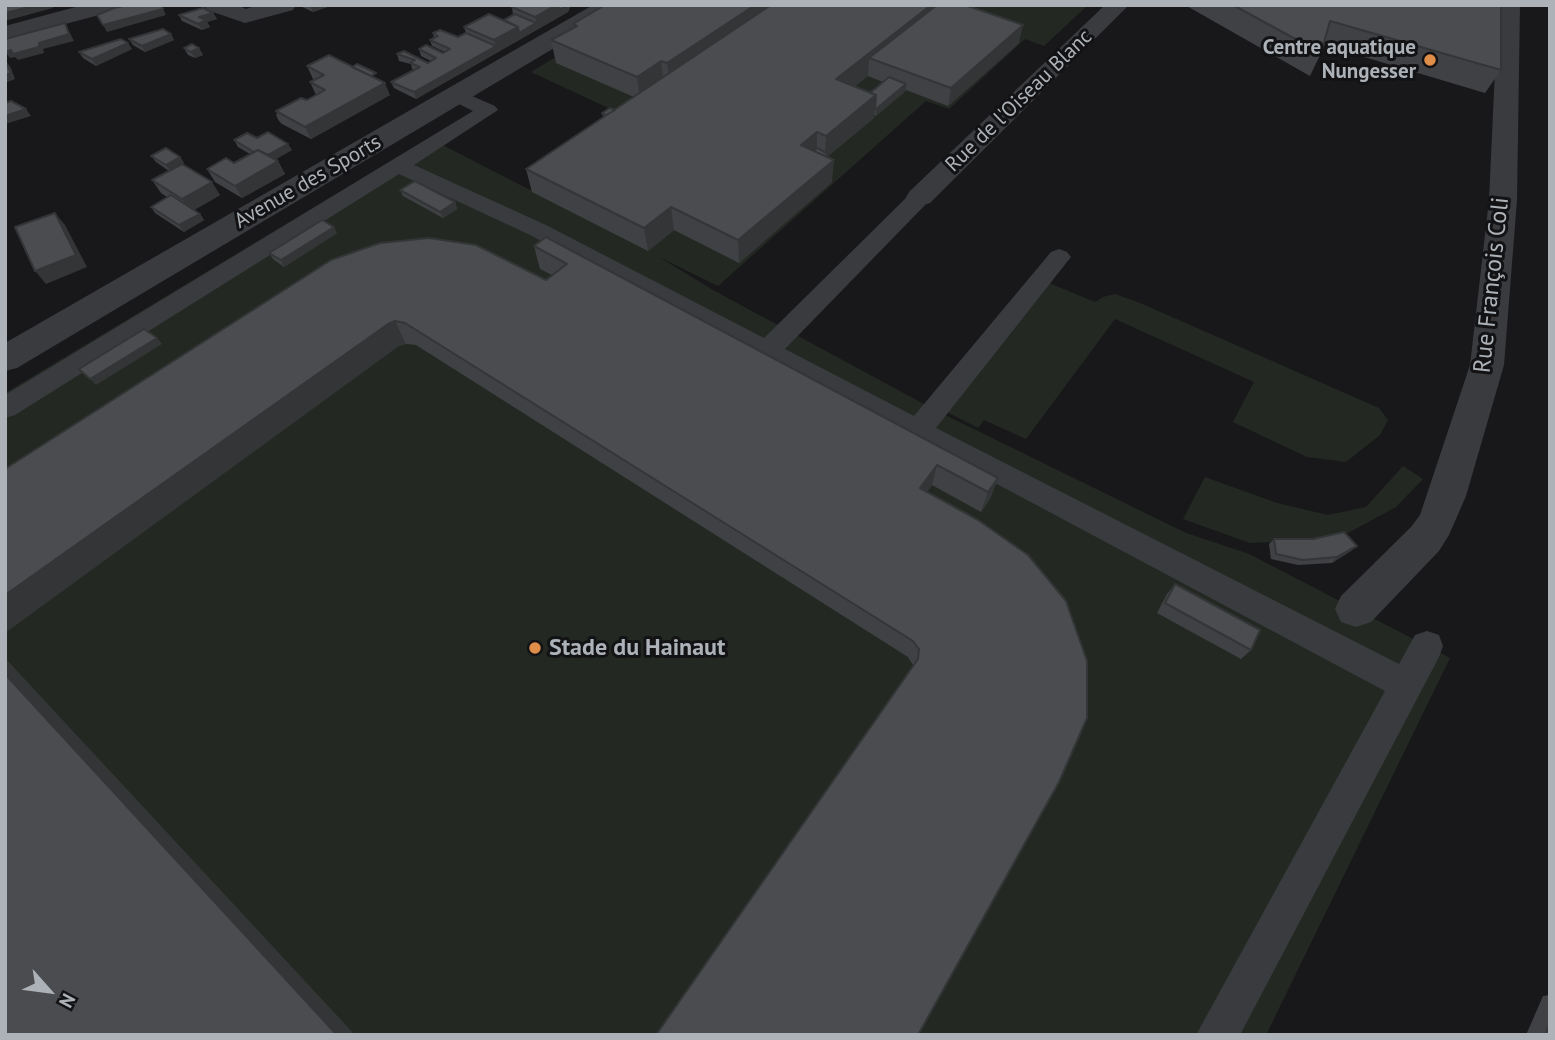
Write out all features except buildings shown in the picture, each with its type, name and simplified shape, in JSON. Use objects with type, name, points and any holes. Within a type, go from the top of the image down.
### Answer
[{"type":"street","points":[[5,33],[110,5]]},
{"type":"street","points":[[215,5],[245,16],[285,5]]},
{"type":"street","name":"Rue de l'Oiseau Blanc","points":[[920,197],[1118,5]]},
{"type":"street","name":"Rue François Coli","points":[[1356,610],[1425,540],[1435,524],[1447,496],[1487,365],[1503,200],[1508,5]]},
{"type":"street","name":"Avenue des Sports","points":[[5,359],[601,7]]},
{"type":"street","points":[[5,408],[488,110],[456,95]]},
{"type":"street","points":[[399,166],[538,230],[1406,685]]},
{"type":"street","points":[[767,351],[920,197]]},
{"type":"street","points":[[918,431],[1059,257]]},
{"type":"street","points":[[1327,644],[1356,610]]},
{"type":"street","points":[[1217,1035],[1427,646]]},
{"type":"shaded area","name":"Stade du Hainaut","points":[[642,5],[1088,5],[1044,46],[1025,39],[949,109],[926,101],[718,286],[659,257],[713,290],[935,410],[1186,533],[1249,554],[1450,658],[1266,1035],[5,1035],[5,393],[429,138],[530,190],[632,119],[531,72]]},
{"type":"shaded area","points":[[1049,283],[1095,302],[1115,294],[1140,303],[1379,408],[1388,420],[1380,435],[1346,462],[1307,457],[1233,422],[1254,382],[1115,319],[1026,439],[984,420],[978,428],[945,411]]},
{"type":"shaded area","points":[[1403,466],[1423,479],[1396,507],[1348,533],[1297,541],[1250,543],[1183,519],[1205,477],[1277,503],[1328,515],[1366,507]]},
{"type":"place","name":"Centre aquatique Nungesser","points":[[1430,60]]},
{"type":"place","name":"Stade du Hainaut","points":[[535,648]]}]
